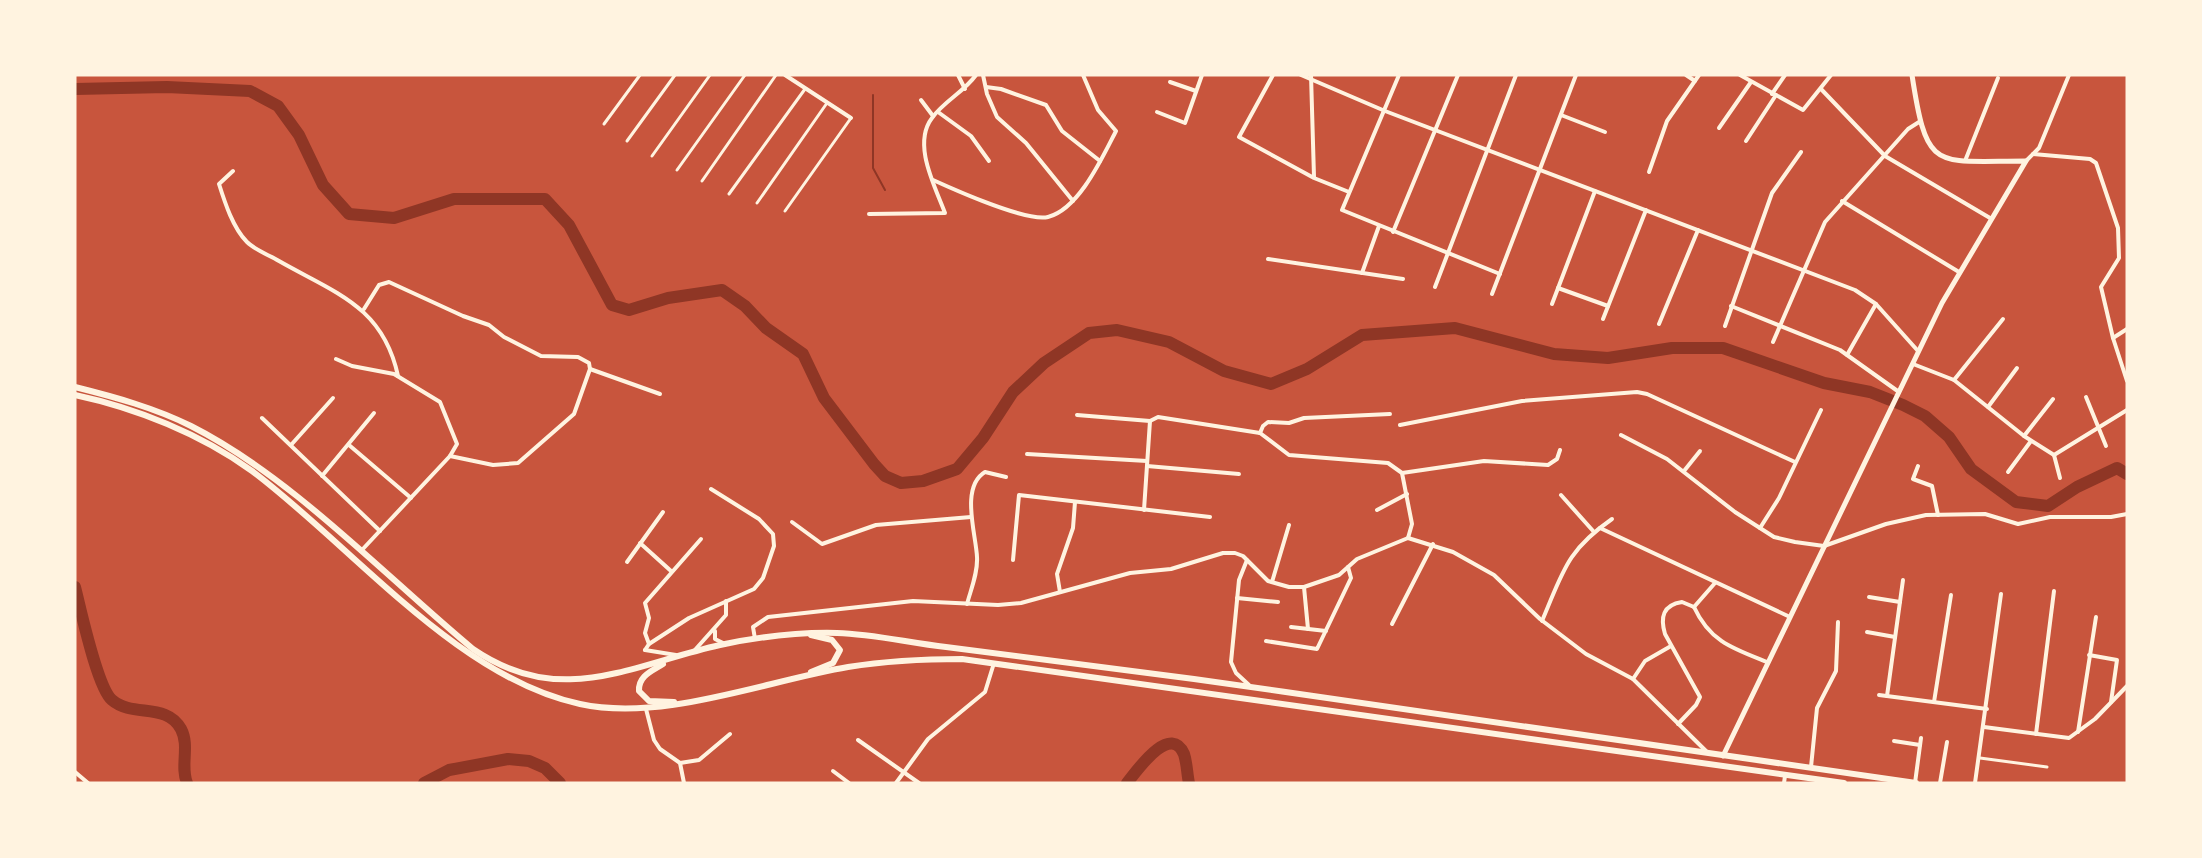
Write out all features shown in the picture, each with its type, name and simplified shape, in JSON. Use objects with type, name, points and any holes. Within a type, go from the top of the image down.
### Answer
[{"type":"main road","points":[[75,387],[153,410],[219,441],[279,483],[473,649],[504,666],[548,678],[585,680],[610,676],[692,652],[754,639],[800,633],[867,634],[942,647],[1252,687],[1915,783]]},
{"type":"main road","points":[[75,396],[117,406],[181,430],[249,470],[463,648],[523,686],[581,704],[618,709],[646,709],[794,678],[897,660],[962,659],[1784,779],[1844,783]]},
{"type":"main road","points":[[794,678],[833,663],[840,654],[839,647],[832,640],[800,633]]},
{"type":"main road","points":[[672,659],[643,677],[639,691],[649,700],[683,703]]},
{"type":"street","points":[[604,124],[640,75]]},
{"type":"street","points":[[627,141],[675,75]]},
{"type":"street","points":[[652,156],[711,75]]},
{"type":"street","points":[[676,170],[745,75]]},
{"type":"street","points":[[702,181],[776,75]]},
{"type":"street","points":[[784,212],[851,118],[785,75]]},
{"type":"street","points":[[958,75],[964,88]]},
{"type":"street","points":[[868,214],[945,213],[927,162],[924,138],[933,116],[976,75]]},
{"type":"street","points":[[983,75],[998,117],[1026,143],[1073,201]]},
{"type":"street","points":[[933,180],[980,199],[1039,217],[1055,214],[1073,201],[1116,132],[1098,110],[1083,75]]},
{"type":"street","points":[[1157,112],[1185,123],[1202,75]]},
{"type":"street","points":[[1273,75],[1239,137],[1314,178],[1349,192]]},
{"type":"street","points":[[1301,75],[1311,77],[1385,111],[1487,151],[1855,290],[1876,304],[1918,351]]},
{"type":"street","points":[[1399,75],[1342,210],[1500,274]]},
{"type":"street","points":[[1393,232],[1458,75]]},
{"type":"street","points":[[1435,286],[1516,75]]},
{"type":"street","points":[[1492,294],[1576,75]]},
{"type":"street","points":[[1686,75],[1695,81]]},
{"type":"street","points":[[1649,172],[1667,121],[1699,75]]},
{"type":"street","points":[[1740,75],[1803,110],[1831,75]]},
{"type":"street","points":[[1746,141],[1785,75]]},
{"type":"street","points":[[1912,75],[1919,122],[1929,145],[1937,153],[1944,158],[1965,161],[2026,161]]},
{"type":"street","points":[[1723,756],[1918,351],[1990,218],[2026,161],[2039,148],[2069,75]]},
{"type":"street","points":[[1311,77],[1314,178]]},
{"type":"street","points":[[1965,161],[1998,78]]},
{"type":"street","points":[[1719,128],[1751,81]]},
{"type":"street","points":[[1170,82],[1196,91]]},
{"type":"street","points":[[986,87],[1001,89],[1046,105],[1062,132],[1100,161]]},
{"type":"street","points":[[729,194],[805,89]]},
{"type":"street","points":[[1821,89],[1885,156],[1990,218]]},
{"type":"street","points":[[921,99],[933,116]]},
{"type":"street","points":[[757,203],[827,103]]},
{"type":"street","points":[[938,112],[970,136],[989,162]]},
{"type":"street","points":[[1561,115],[1605,132]]},
{"type":"street","points":[[1773,342],[1825,222],[1908,129],[1919,122]]},
{"type":"street","points":[[1725,326],[1750,249],[1772,193],[1801,152]]},
{"type":"street","points":[[2033,154],[2090,159],[2096,163],[2118,228],[2120,258],[2101,287],[2113,338],[2127,381]]},
{"type":"street","points":[[233,171],[219,184],[233,221],[247,243],[364,309],[380,329],[393,353],[398,377]]},
{"type":"street","points":[[1552,304],[1594,191]]},
{"type":"street","points":[[1842,201],[1959,272]]},
{"type":"street","points":[[1603,319],[1646,210]]},
{"type":"street","points":[[1362,273],[1379,226]]},
{"type":"street","points":[[1659,324],[1698,230]]},
{"type":"street","points":[[1268,259],[1403,279]]},
{"type":"street","points":[[364,309],[379,285],[389,282],[462,316],[489,325],[504,337],[541,356],[578,357],[589,363],[590,369],[574,414],[518,463],[493,465],[450,456]]},
{"type":"street","points":[[1558,288],[1608,306]]},
{"type":"street","points":[[1847,354],[1876,304]]},
{"type":"street","points":[[1731,306],[1780,324],[1847,354],[1898,393]]},
{"type":"street","points":[[1954,380],[2003,319]]},
{"type":"street","points":[[2113,338],[2127,329]]},
{"type":"street","points":[[336,359],[352,366],[398,377],[440,402],[457,444],[450,456],[361,552]]},
{"type":"street","points":[[1912,364],[1954,380],[2024,436],[2054,455],[2060,478]]},
{"type":"street","points":[[1988,407],[2018,368]]},
{"type":"street","points":[[590,369],[660,394]]},
{"type":"street","points":[[1400,425],[1543,398],[1637,392],[1647,394],[1795,462]]},
{"type":"street","points":[[2085,397],[2106,446]]},
{"type":"street","points":[[291,445],[333,398]]},
{"type":"street","points":[[2024,436],[2053,399]]},
{"type":"street","points":[[1760,528],[1779,498],[1821,410]]},
{"type":"street","points":[[2054,455],[2127,410]]},
{"type":"street","points":[[322,476],[374,413]]},
{"type":"street","points":[[1260,433],[1268,422],[1289,423],[1304,418],[1390,414]]},
{"type":"street","points":[[1077,415],[1150,421],[1158,417],[1260,433],[1289,455],[1388,463],[1402,473],[1412,524],[1408,538]]},
{"type":"street","points":[[262,418],[381,531]]},
{"type":"street","points":[[1144,510],[1150,421]]},
{"type":"street","points":[[1621,435],[1667,459],[1774,537],[1795,543],[1824,546],[1886,524],[1938,515],[1985,514],[2018,524],[2050,517],[2111,517],[2127,514]]},
{"type":"street","points":[[2008,472],[2031,441]]},
{"type":"street","points":[[349,445],[411,498]]},
{"type":"street","points":[[1402,473],[1484,461],[1548,465],[1557,459],[1560,450]]},
{"type":"street","points":[[1684,471],[1700,451]]},
{"type":"street","points":[[1027,453],[1147,463],[1239,474]]},
{"type":"street","points":[[1918,466],[1913,479],[1932,486],[1938,515]]},
{"type":"street","points":[[967,604],[977,559],[970,517],[974,488],[980,476],[992,472],[1006,477]]},
{"type":"street","points":[[679,656],[645,650],[649,644],[690,618],[759,584],[774,540],[768,527],[759,519],[711,489]]},
{"type":"street","points":[[1377,510],[1407,494]]},
{"type":"street","points":[[1013,560],[1019,495],[1210,517]]},
{"type":"street","points":[[1561,495],[1594,532]]},
{"type":"street","points":[[1060,592],[1057,574],[1073,528],[1075,502]]},
{"type":"street","points":[[627,562],[663,513]]},
{"type":"street","points":[[792,522],[822,544],[876,525],[970,517]]},
{"type":"street","points":[[1542,621],[1569,558],[1594,532],[1612,519]]},
{"type":"street","points":[[1272,582],[1289,525]]},
{"type":"street","points":[[1600,528],[1790,617]]},
{"type":"street","points":[[754,639],[753,627],[768,617],[913,601],[967,604],[1021,603],[1130,573],[1171,569],[1223,553],[1235,553],[1247,560],[1272,582],[1289,587],[1304,587],[1339,575],[1357,559],[1408,538],[1433,544],[1471,560],[1494,575],[1542,621],[1586,654],[1633,679],[1709,754]]},
{"type":"street","points":[[649,644],[645,633],[649,618],[645,603],[701,539]]},
{"type":"street","points":[[640,543],[671,571]]},
{"type":"street","points":[[1392,624],[1433,544]]},
{"type":"street","points":[[1247,560],[1241,573],[1237,598],[1231,662],[1236,674],[1252,687]]},
{"type":"street","points":[[1266,642],[1317,650],[1351,578],[1348,567]]},
{"type":"street","points":[[1887,696],[1903,580]]},
{"type":"street","points":[[1694,607],[1715,583]]},
{"type":"street","points":[[1304,587],[1308,629]]},
{"type":"street","points":[[2036,734],[2054,591]]},
{"type":"street","points":[[1975,783],[2001,594]]},
{"type":"street","points":[[1934,702],[1951,595]]},
{"type":"street","points":[[1869,597],[1900,602]]},
{"type":"street","points":[[1237,598],[1278,602]]},
{"type":"street","points":[[692,652],[715,630],[726,615],[726,602]]},
{"type":"street","points":[[1678,724],[1696,705],[1700,696],[1698,688],[1671,646],[1662,623],[1663,613],[1674,603],[1682,602],[1694,607],[1719,642],[1767,662]]},
{"type":"street","points":[[2078,733],[2096,617]]},
{"type":"street","points":[[1811,768],[1817,708],[1836,671],[1838,622]]},
{"type":"street","points":[[1291,627],[1326,631]]},
{"type":"street","points":[[715,630],[715,639],[726,644]]},
{"type":"street","points":[[1867,632],[1895,637]]},
{"type":"street","points":[[1633,679],[1646,661],[1671,646]]},
{"type":"street","points":[[2089,655],[2117,660],[2111,704]]},
{"type":"street","points":[[896,783],[928,739],[985,692],[994,662]]},
{"type":"street","points":[[1984,727],[2069,738],[2111,704],[2127,686]]},
{"type":"street","points":[[1880,695],[1987,708]]},
{"type":"street","points":[[646,709],[654,740],[660,749],[680,763],[684,783]]},
{"type":"street","points":[[680,763],[699,760],[730,734]]},
{"type":"street","points":[[1915,783],[1921,738]]},
{"type":"street","points":[[858,740],[920,783]]},
{"type":"street","points":[[1894,741],[1920,745]]},
{"type":"street","points":[[1940,783],[1947,742]]},
{"type":"street","points":[[1980,758],[2047,767]]},
{"type":"street","points":[[833,771],[849,783]]},
{"type":"street","points":[[75,772],[88,783]]},
{"type":"waterway","points":[[75,89],[167,87],[250,91],[278,106],[299,135],[323,185],[349,214],[394,218],[454,199],[545,199],[569,225],[612,305],[629,310],[668,298],[722,290],[745,306],[766,328],[803,354],[824,398],[874,464],[885,476],[901,483],[923,481],[957,469],[983,438],[1013,392],[1044,363],[1089,333],[1117,330],[1169,342],[1224,371],[1271,384],[1307,369],[1362,335],[1455,328],[1554,354],[1608,358],[1672,348],[1723,348],[1824,383],[1870,392],[1925,416],[1949,437],[1971,469],[2016,502],[2048,506],[2077,487],[2117,468],[2127,474]]},
{"type":"waterway","points":[[873,95],[873,168],[885,190]]},
{"type":"waterway","points":[[75,587],[95,665],[106,692],[120,705],[158,713],[175,721],[184,736],[184,770],[187,783]]},
{"type":"waterway","points":[[1127,783],[1154,752],[1170,743],[1178,746],[1184,754],[1189,783]]},
{"type":"waterway","points":[[424,783],[449,770],[508,759],[529,761],[545,768],[560,783]]}]
